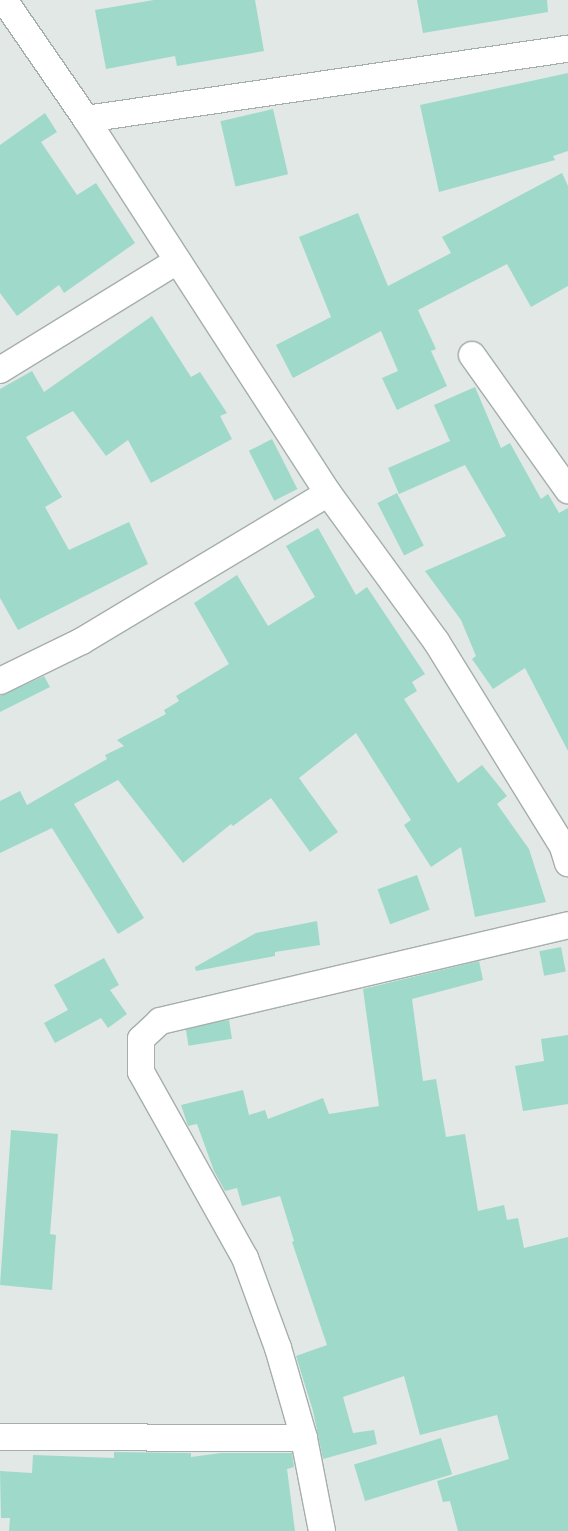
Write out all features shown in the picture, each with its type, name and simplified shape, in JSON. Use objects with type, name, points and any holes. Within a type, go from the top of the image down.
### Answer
[{"type":"street","points":[[4,0],[86,119],[328,493],[436,641],[563,847],[568,863]]},
{"type":"street","points":[[86,119],[568,49]]},
{"type":"street","points":[[0,370],[177,261]]},
{"type":"street","points":[[472,355],[568,490]]},
{"type":"street","points":[[0,681],[82,641],[328,493]]},
{"type":"street","points":[[322,1531],[304,1438],[278,1348],[245,1258],[141,1072],[141,1039],[160,1020],[568,925]]},
{"type":"street","points":[[0,1437],[304,1438]]},
{"type":"building","points":[[154,0],[255,0],[264,51],[177,66],[175,56],[106,69],[95,10]]},
{"type":"building","points":[[417,0],[547,0],[548,12],[423,33]]},
{"type":"building","points":[[568,73],[568,151],[553,156],[555,160],[439,192],[420,105]]},
{"type":"building","points":[[273,109],[288,174],[235,186],[220,121]]},
{"type":"building","points":[[45,113],[57,132],[41,142],[77,195],[96,183],[135,243],[64,293],[59,285],[17,316],[0,293],[0,145]]},
{"type":"building","points":[[562,173],[568,186],[568,286],[531,307],[507,264],[418,310],[436,349],[431,351],[447,386],[397,410],[382,378],[398,371],[381,331],[293,378],[276,345],[331,317],[299,237],[358,213],[388,286],[451,253],[442,237]]},
{"type":"building","points":[[152,316],[191,377],[200,372],[227,413],[220,416],[232,439],[151,483],[128,440],[106,456],[73,411],[26,437],[62,497],[45,507],[69,550],[129,522],[148,564],[18,630],[0,598],[0,389],[32,371],[44,392]]},
{"type":"building","points":[[475,387],[501,448],[510,443],[541,499],[548,494],[559,513],[568,508],[568,751],[525,668],[493,689],[472,659],[476,656],[461,620],[425,571],[506,536],[465,465],[399,494],[388,468],[450,441],[434,405]]},
{"type":"building","points":[[272,439],[297,489],[274,501],[249,451]]},
{"type":"building","points":[[397,493],[424,546],[404,556],[377,503]]},
{"type":"building","points":[[318,528],[356,595],[367,587],[425,674],[412,682],[417,691],[404,699],[458,783],[482,765],[507,796],[497,804],[529,849],[546,902],[475,917],[461,847],[431,867],[404,825],[411,820],[356,733],[299,778],[338,832],[310,852],[271,798],[233,826],[231,824],[183,863],[118,780],[74,804],[144,918],[118,934],[52,828],[0,853],[0,801],[20,791],[27,805],[107,759],[105,755],[124,746],[117,740],[166,714],[164,710],[179,701],[176,696],[229,664],[194,603],[237,575],[268,626],[315,597],[286,546]]},
{"type":"building","points":[[44,676],[50,687],[0,712],[0,696]]},
{"type":"building","points":[[417,875],[430,910],[390,924],[378,889]]},
{"type":"building","points":[[317,921],[320,945],[275,952],[275,956],[196,971],[195,967],[256,933]]},
{"type":"building","points":[[561,947],[566,972],[544,976],[539,951]]},
{"type":"building","points":[[104,958],[119,985],[110,990],[127,1014],[108,1028],[101,1018],[55,1043],[44,1023],[68,1010],[54,985]]},
{"type":"building","points":[[479,961],[483,980],[412,999],[423,1081],[436,1079],[446,1137],[465,1134],[478,1211],[504,1205],[507,1220],[518,1218],[524,1248],[568,1237],[568,1531],[458,1531],[450,1501],[443,1502],[437,1481],[509,1459],[497,1415],[420,1435],[404,1376],[343,1397],[353,1433],[374,1430],[377,1444],[323,1459],[313,1411],[296,1356],[327,1345],[292,1242],[294,1241],[280,1196],[242,1206],[237,1188],[225,1191],[214,1171],[197,1124],[188,1126],[181,1105],[243,1090],[249,1115],[265,1110],[268,1119],[323,1098],[329,1114],[379,1106],[363,989]]},
{"type":"building","points":[[229,1020],[232,1039],[189,1046],[186,1027]]},
{"type":"building","points":[[568,1035],[568,1104],[523,1111],[515,1066],[544,1061],[541,1039]]},
{"type":"building","points":[[11,1130],[58,1134],[50,1234],[56,1235],[52,1290],[0,1285]]},
{"type":"building","points":[[441,1438],[452,1474],[365,1501],[354,1465]]},
{"type":"building","points":[[114,1452],[191,1453],[191,1457],[221,1453],[292,1453],[294,1467],[287,1469],[295,1531],[9,1531],[10,1518],[1,1518],[0,1471],[32,1473],[33,1455],[114,1458]]}]
